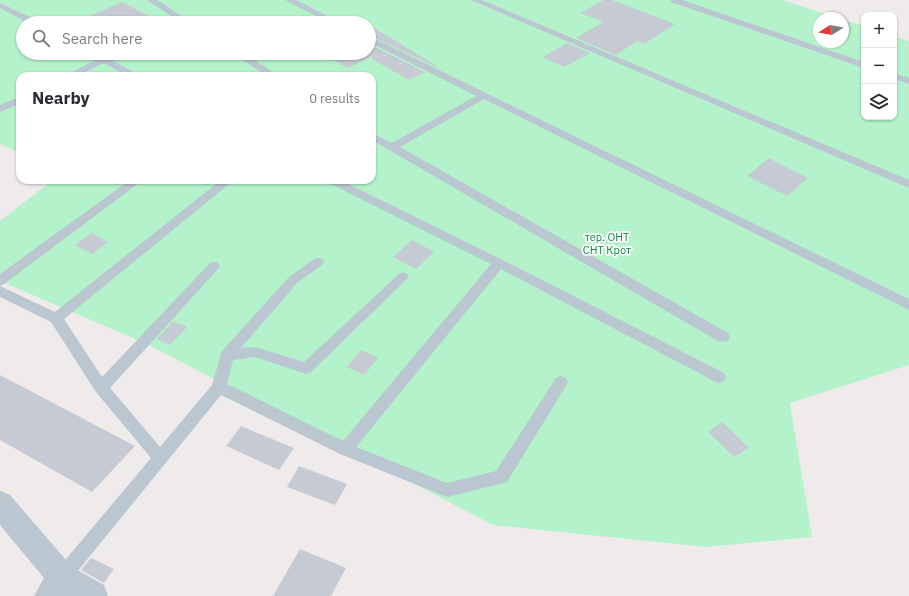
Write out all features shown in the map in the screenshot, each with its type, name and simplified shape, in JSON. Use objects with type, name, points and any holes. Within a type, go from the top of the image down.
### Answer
[{"type":"street","points":[[0,504],[56,586],[93,596]]},
{"type":"lane","points":[[151,0],[177,16]]},
{"type":"lane","points":[[290,0],[323,16]]},
{"type":"lane","points":[[475,0],[909,184]]},
{"type":"lane","points":[[674,0],[861,64]]},
{"type":"lane","points":[[0,5],[21,16]]},
{"type":"lane","points":[[376,42],[909,305]]},
{"type":"lane","points":[[78,72],[102,60]]},
{"type":"lane","points":[[106,60],[128,72]]},
{"type":"lane","points":[[248,60],[268,72]]},
{"type":"lane","points":[[897,77],[909,81]]},
{"type":"lane","points":[[391,148],[484,95]]},
{"type":"lane","points":[[0,109],[16,102]]},
{"type":"lane","points":[[376,139],[723,337]]},
{"type":"lane","points":[[0,281],[132,184]]},
{"type":"lane","points":[[56,318],[223,184]]},
{"type":"lane","points":[[339,184],[499,263],[719,377]]},
{"type":"lane","points":[[56,586],[218,387],[227,355],[293,280],[318,262]]},
{"type":"lane","points":[[345,449],[499,263]]},
{"type":"lane","points":[[101,388],[214,266]]},
{"type":"lane","points":[[227,355],[255,352],[306,368],[403,277]]},
{"type":"lane","points":[[0,291],[56,318],[101,388],[160,458]]},
{"type":"lane","points":[[218,387],[345,449],[447,490],[501,477],[561,382]]},
{"type":"green space","name":"тер. ОНТ СНТ Крот","points":[[0,0],[782,0],[819,12],[813,12],[813,48],[849,48],[849,22],[861,25],[861,120],[897,120],[897,37],[909,41],[909,365],[790,403],[812,537],[706,547],[493,525],[147,344],[0,281],[0,221],[48,184],[376,184],[376,72],[16,72],[16,151],[0,144]]},
{"type":"building","points":[[603,0],[612,0],[675,24],[644,44],[637,41],[616,55],[576,38],[603,22],[581,13]]},
{"type":"building","points":[[122,2],[149,16],[89,16]]},
{"type":"building","points":[[376,29],[437,66],[436,67],[376,38]]},
{"type":"building","points":[[567,43],[590,53],[564,67],[543,57]]},
{"type":"building","points":[[376,48],[425,72],[409,80],[374,60],[376,60]]},
{"type":"building","points":[[334,60],[364,60],[348,68]]},
{"type":"building","points":[[769,158],[808,178],[787,196],[747,176]]},
{"type":"building","points":[[91,233],[108,242],[92,254],[75,245]]},
{"type":"building","points":[[412,240],[434,252],[416,269],[393,257]]},
{"type":"building","points":[[173,321],[187,327],[170,345],[157,339]]},
{"type":"building","points":[[361,350],[378,358],[364,375],[347,367]]},
{"type":"building","points":[[0,375],[135,446],[92,492],[0,440]]},
{"type":"building","points":[[722,422],[749,448],[734,457],[708,432]]},
{"type":"building","points":[[241,426],[294,448],[279,470],[226,446]]},
{"type":"building","points":[[299,466],[347,484],[335,505],[287,487]]},
{"type":"building","points":[[300,549],[346,568],[331,596],[273,596]]},
{"type":"building","points":[[91,558],[114,569],[104,583],[81,570]]}]
